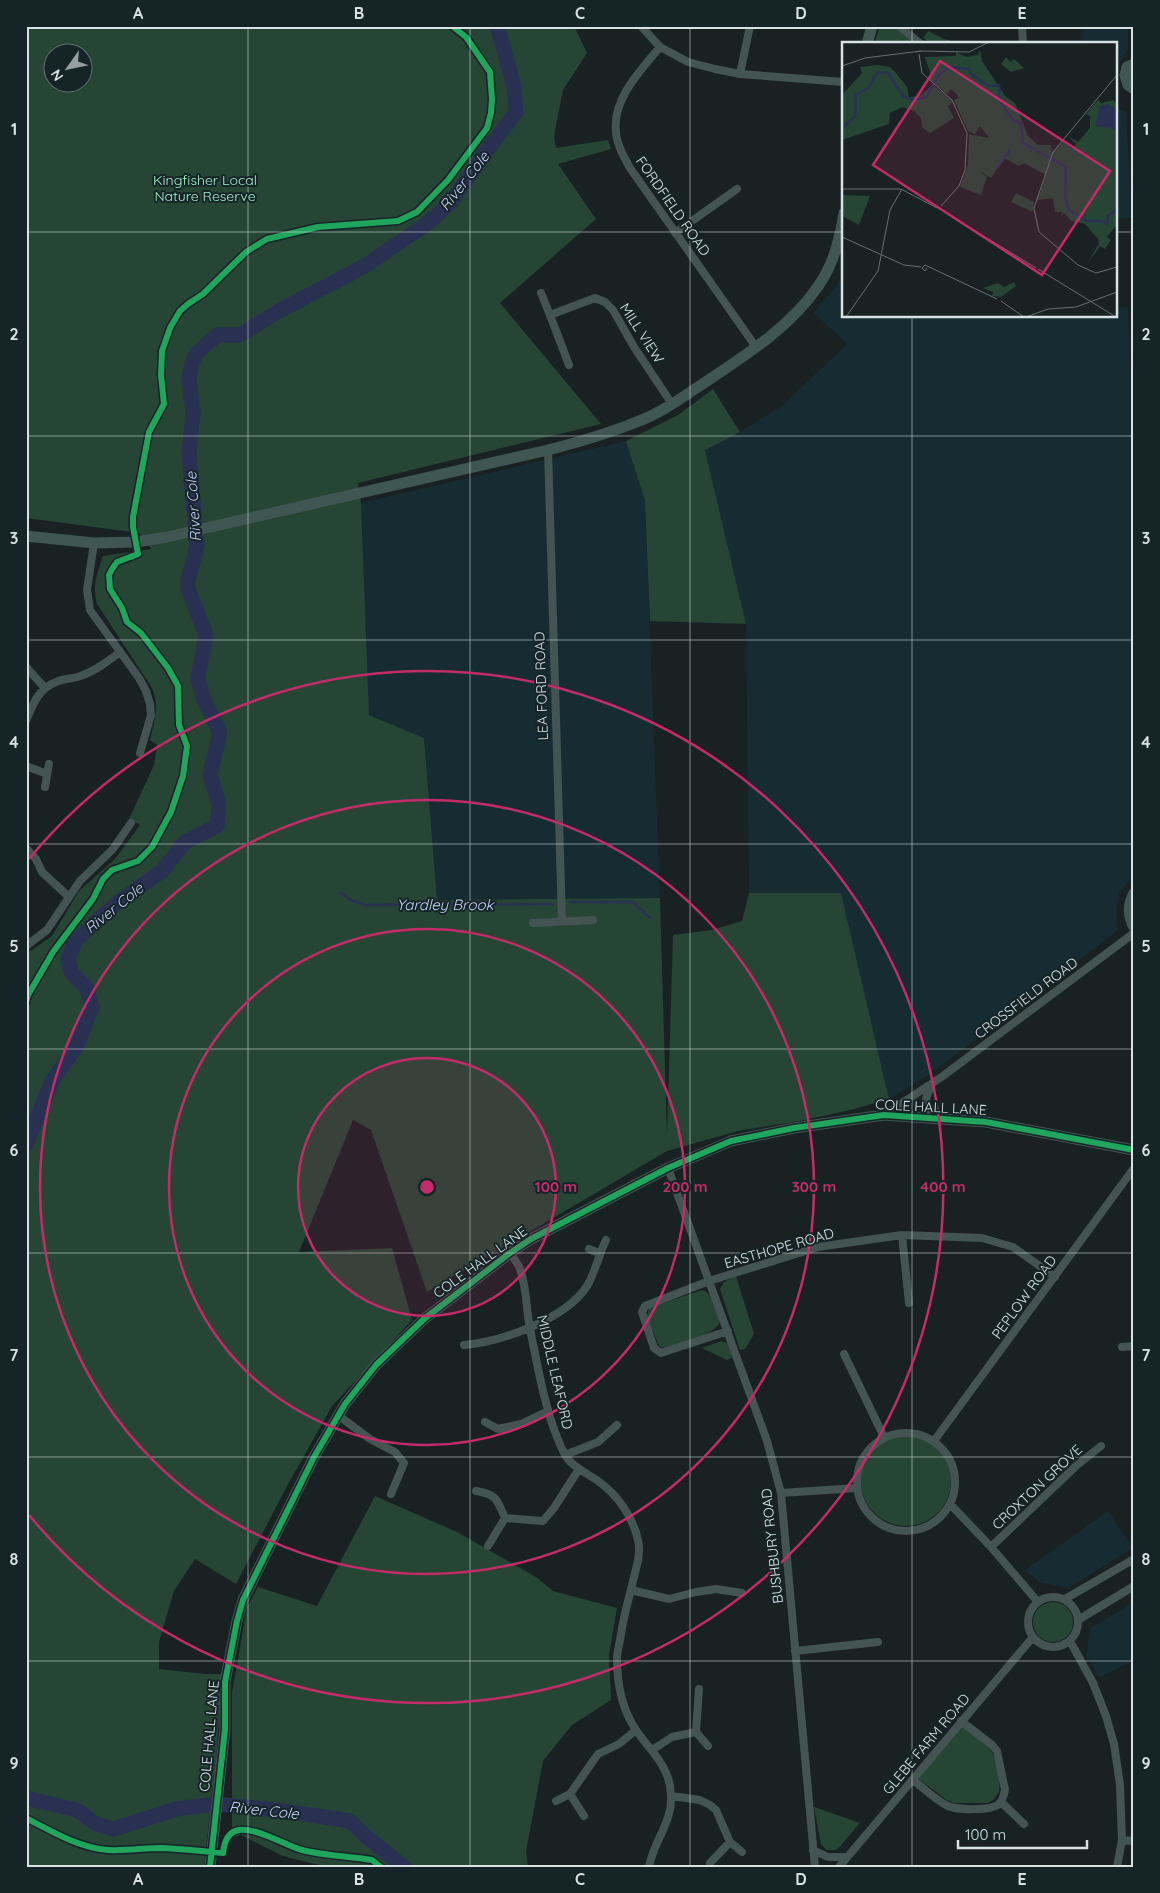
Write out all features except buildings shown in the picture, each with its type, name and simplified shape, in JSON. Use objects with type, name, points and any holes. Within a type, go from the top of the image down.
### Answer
[{"type":"street","points":[[640,26],[660,47],[688,62],[740,74],[842,82]]},
{"type":"street","points":[[740,74],[750,26]]},
{"type":"street","points":[[868,42],[872,26]]},
{"type":"street","points":[[899,26],[918,42]]},
{"type":"street","points":[[903,26],[908,35]]},
{"type":"street","points":[[1022,26],[1023,42]]},
{"type":"street","name":"FORDFIELD ROAD","points":[[660,47],[636,77],[623,98],[615,131],[620,150],[630,168],[756,347]]},
{"type":"street","points":[[1134,64],[1127,67],[1120,74],[1128,85],[1134,89]]},
{"type":"street","points":[[675,233],[738,189]]},
{"type":"street","points":[[26,536],[94,543],[136,542],[167,537],[548,450],[580,442],[641,421],[672,404],[756,347],[802,306],[820,284],[836,250],[842,223]]},
{"type":"street","points":[[541,292],[568,365]]},
{"type":"street","name":"MILL VIEW","points":[[550,315],[590,299],[595,298],[606,302],[613,310],[634,347],[672,404]]},
{"type":"street","name":"LEA FORD ROAD","points":[[548,450],[562,920]]},
{"type":"street","points":[[94,543],[87,590],[90,610],[139,678],[150,704],[151,715],[140,754]]},
{"type":"street","points":[[26,721],[36,697],[45,688],[57,681],[83,676],[100,667],[120,652]]},
{"type":"street","points":[[26,666],[45,688]]},
{"type":"street","points":[[45,787],[49,764]]},
{"type":"street","points":[[26,766],[47,774]]},
{"type":"street","points":[[26,946],[47,930],[68,896],[80,881],[113,849],[132,823]]},
{"type":"street","points":[[26,848],[36,859],[42,872],[68,896]]},
{"type":"street","points":[[1134,893],[1129,913],[1134,927]]},
{"type":"street","points":[[533,923],[562,920],[593,920]]},
{"type":"street","name":"CROSSFIELD ROAD","points":[[884,1115],[933,1082],[1134,933]]},
{"type":"street","points":[[927,1117],[924,1105],[926,1094],[933,1082]]},
{"type":"street","name":"COLE HALL LANE","points":[[210,1867],[225,1729],[226,1682],[237,1621],[243,1600],[314,1457],[345,1404],[376,1365],[424,1319],[531,1239],[668,1168],[730,1141],[794,1128],[884,1115],[986,1122],[1134,1150]]},
{"type":"street","name":"BUSHBURY ROAD","points":[[668,1168],[767,1441],[781,1493],[815,1867]]},
{"type":"street","name":"PEPLOW ROAD","points":[[934,1441],[1134,1168]]},
{"type":"street","points":[[902,1235],[909,1303]]},
{"type":"street","name":"EASTHOPE ROAD","points":[[728,1330],[666,1352],[658,1353],[654,1348],[642,1316],[643,1309],[648,1305],[709,1281],[818,1247],[881,1236],[982,1238],[1013,1247],[1054,1278]]},
{"type":"street","points":[[464,1345],[482,1344],[530,1327],[560,1313],[576,1301],[588,1285],[599,1253],[606,1240]]},
{"type":"street","points":[[589,1249],[599,1253]]},
{"type":"street","name":"MIDDLE LEAFORD","points":[[510,1253],[520,1268],[530,1327],[548,1411],[557,1438],[565,1455],[579,1469],[600,1482],[618,1499],[632,1522],[638,1541],[638,1558],[617,1655],[618,1686],[627,1715],[636,1730],[662,1762],[672,1796],[669,1815],[662,1835],[650,1857],[649,1867]]},
{"type":"street","points":[[1122,1347],[1134,1346]]},
{"type":"street","points":[[844,1354],[884,1437]]},
{"type":"street","points":[[485,1422],[498,1429],[522,1424],[548,1411]]},
{"type":"street","points":[[339,1416],[370,1439],[395,1452],[404,1463],[391,1494]]},
{"type":"street","points":[[565,1455],[598,1442],[617,1425]]},
{"type":"street","points":[[910,1432],[922,1435],[934,1441],[945,1451],[952,1463],[955,1477],[954,1491],[950,1504],[941,1517],[930,1525],[917,1530],[903,1531],[889,1528],[877,1522],[863,1506],[857,1488],[856,1476],[859,1464],[865,1453],[884,1437],[910,1432]]},
{"type":"street","name":"CROXTON GROVE","points":[[991,1547],[1076,1466],[1101,1446]]},
{"type":"street","points":[[505,1518],[543,1521],[554,1508],[579,1469]]},
{"type":"street","points":[[781,1493],[857,1488]]},
{"type":"street","points":[[476,1491],[489,1493],[498,1502],[505,1518]]},
{"type":"street","points":[[950,1504],[991,1547],[1038,1602]]},
{"type":"street","points":[[488,1546],[505,1518]]},
{"type":"street","points":[[1064,1599],[1134,1559]]},
{"type":"street","points":[[1078,1620],[1134,1586]]},
{"type":"street","points":[[631,1590],[669,1600],[696,1592],[716,1589],[742,1593]]},
{"type":"street","points":[[1054,1597],[1064,1599],[1074,1608],[1078,1620],[1077,1630],[1070,1641],[1053,1647],[1044,1645],[1033,1637],[1029,1625],[1030,1613],[1038,1602],[1045,1598],[1054,1597]]},
{"type":"street","name":"GLEBE FARM ROAD","points":[[839,1867],[1033,1637]]},
{"type":"street","points":[[1070,1641],[1093,1683],[1106,1716],[1114,1744],[1120,1786],[1122,1840],[1117,1867]]},
{"type":"street","points":[[795,1651],[878,1642]]},
{"type":"street","points":[[699,1689],[696,1732],[708,1746]]},
{"type":"street","points":[[913,1780],[946,1805],[953,1808],[991,1808],[1001,1802],[1005,1790],[997,1751],[961,1721]]},
{"type":"street","points":[[556,1801],[570,1794],[598,1754],[619,1744],[636,1730]]},
{"type":"street","points":[[652,1750],[672,1737],[696,1732]]},
{"type":"street","points":[[570,1794],[584,1816]]},
{"type":"street","points":[[672,1796],[700,1800],[710,1805],[716,1810],[730,1842],[742,1852]]},
{"type":"street","points":[[1001,1802],[1024,1824]]},
{"type":"street","points":[[1122,1840],[1134,1841]]},
{"type":"street","points":[[710,1863],[730,1842]]},
{"type":"street","points":[[813,1850],[828,1857],[847,1857]]},
{"type":"shaded area","points":[[1084,26],[1128,26],[1128,50],[1118,66],[1118,42],[1081,42]]},
{"type":"shaded area","points":[[1118,108],[1126,112],[1132,217],[1118,219]]},
{"type":"shaded area","points":[[842,278],[842,318],[1118,318],[1118,307],[1128,307],[1134,458],[1134,876],[1120,891],[1116,909],[1118,930],[924,1078],[889,1099],[841,894],[749,893],[746,624],[705,449],[740,432],[782,406],[847,344],[814,313]]},
{"type":"shaded area","points":[[626,441],[645,501],[660,898],[437,900],[424,738],[369,715],[361,503]]},
{"type":"shaded area","points":[[1108,1511],[1133,1548],[1068,1588],[1039,1582],[1025,1570]]},
{"type":"shaded area","points":[[1134,1602],[1134,1660],[1099,1678],[1086,1655],[1091,1628]]},
{"type":"green space","name":"Kingfisher Local Nature Reserve","points":[[26,26],[574,26],[587,53],[563,90],[554,136],[556,148],[608,140],[611,149],[558,164],[596,219],[500,303],[601,424],[358,483],[361,503],[369,715],[424,738],[437,900],[660,898],[667,1137],[673,935],[712,930],[742,921],[749,893],[841,893],[889,1099],[805,1120],[738,1131],[667,1151],[427,1292],[371,1130],[353,1120],[299,1252],[392,1248],[412,1320],[332,1406],[286,1488],[236,1584],[195,1559],[174,1591],[159,1642],[159,1669],[222,1674],[215,1778],[204,1867],[26,1867],[26,954],[52,936],[79,891],[115,859],[140,825],[129,819],[154,765],[157,745],[150,740],[156,701],[152,688],[97,604],[95,591],[103,556],[151,549],[139,533],[26,518]]},
{"type":"green space","points":[[880,26],[895,26],[913,42],[875,42]]},
{"type":"green space","points":[[928,31],[955,42],[929,42],[923,38]]},
{"type":"green space","points":[[713,389],[740,432],[705,450],[746,624],[650,621],[645,501],[626,441],[678,415]]},
{"type":"green space","points":[[736,1276],[754,1334],[745,1349],[740,1350],[720,1289],[724,1282]]},
{"type":"green space","points":[[702,1290],[709,1294],[714,1303],[720,1322],[717,1327],[704,1335],[687,1341],[664,1348],[659,1346],[647,1317],[649,1308]]},
{"type":"green space","points":[[721,1341],[727,1343],[733,1357],[727,1360],[702,1348]]},
{"type":"green space","points":[[906,1436],[923,1440],[938,1449],[947,1464],[951,1481],[947,1498],[938,1513],[923,1522],[906,1526],[889,1522],[874,1513],[865,1498],[861,1481],[865,1464],[874,1449],[889,1440]]},
{"type":"green space","points":[[375,1496],[457,1532],[536,1577],[553,1591],[617,1608],[609,1655],[611,1700],[572,1725],[543,1761],[526,1851],[528,1867],[327,1867],[283,1856],[241,1835],[232,1838],[232,1693],[247,1607],[258,1587],[317,1606]]},
{"type":"green space","points":[[1057,1602],[1064,1605],[1070,1611],[1073,1622],[1072,1630],[1064,1639],[1057,1642],[1049,1642],[1042,1639],[1034,1630],[1033,1618],[1036,1611],[1045,1603]]},
{"type":"green space","points":[[961,1725],[986,1744],[996,1762],[999,1792],[988,1803],[954,1803],[917,1778]]},
{"type":"green space","points":[[814,1807],[860,1823],[837,1850],[826,1850],[821,1844]]},
{"type":"waterway","name":"River Cole","points":[[26,1145],[52,1081],[77,1046],[92,1007],[86,987],[71,972],[68,959],[76,940],[117,903],[162,871],[185,842],[217,826],[219,805],[210,775],[220,732],[203,698],[198,678],[206,635],[188,589],[188,580],[197,546],[189,453],[193,413],[189,378],[192,363],[196,354],[217,335],[240,335],[277,312],[365,266],[428,223],[451,202],[516,112],[514,86],[497,26]]},
{"type":"waterway","name":"Yardley Brook","points":[[341,893],[351,900],[365,905],[553,904]]},
{"type":"waterway","name":"Yardley Brook","points":[[570,902],[633,902],[650,918]]},
{"type":"waterway","name":"River Cole","points":[[26,1798],[77,1810],[96,1824],[114,1829],[176,1809],[207,1805],[277,1810],[350,1821],[404,1867]]},
{"type":"cycle path","points":[[26,1002],[28,995],[53,952],[93,899],[103,879],[112,870],[138,861],[152,847],[171,812],[183,776],[187,746],[179,725],[178,686],[168,668],[141,633],[127,622],[122,608],[110,589],[109,575],[117,562],[138,554],[133,517],[149,432],[164,404],[161,375],[162,351],[170,328],[180,311],[203,294],[246,252],[267,239],[318,227],[398,221],[417,212],[448,180],[487,128],[492,99],[490,72],[466,37],[452,26]]},
{"type":"cycle path","points":[[210,1867],[225,1729],[225,1682],[243,1600],[314,1457],[345,1404],[376,1365],[424,1319],[531,1239],[668,1168],[731,1141],[794,1128],[884,1115],[986,1122],[1134,1150]]},
{"type":"cycle path","points":[[26,1818],[66,1838],[97,1849],[162,1848],[223,1853],[225,1842],[232,1833],[239,1830],[247,1830],[263,1834],[302,1850],[319,1854],[372,1860],[381,1867]]}]
